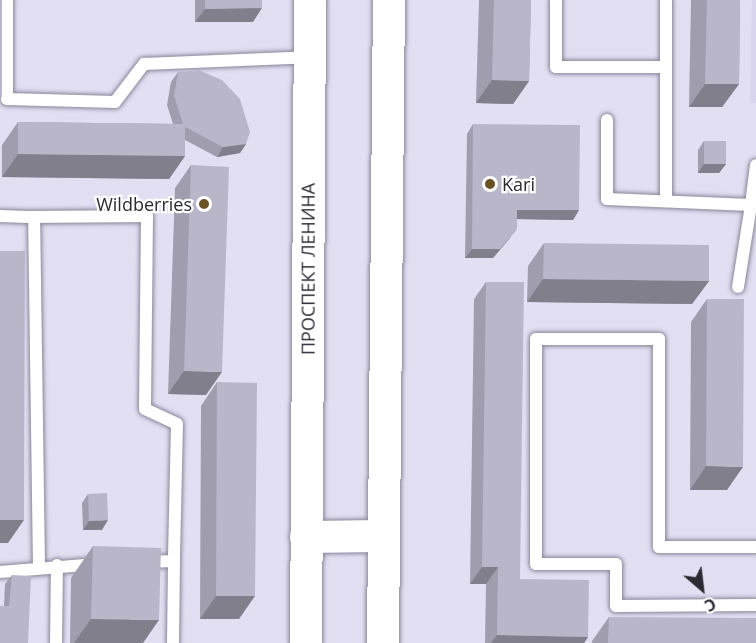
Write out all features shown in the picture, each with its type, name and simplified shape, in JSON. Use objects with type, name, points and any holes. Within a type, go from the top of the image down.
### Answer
[{"type":"main road","name":"ПРОСПЕКТ ЛЕНИНА","points":[[306,643],[310,0]]},
{"type":"main road","points":[[383,643],[381,536],[389,0]]},
{"type":"main road","points":[[306,537],[381,536]]},
{"type":"lane","points":[[7,0],[7,99],[115,102],[144,64],[309,57]]},
{"type":"lane","points":[[556,0],[556,67],[666,67]]},
{"type":"lane","points":[[666,0],[666,199]]},
{"type":"lane","points":[[608,120],[607,199],[666,199],[751,205]]},
{"type":"lane","points":[[738,287],[756,165]]},
{"type":"lane","points":[[0,216],[147,216],[145,409],[177,424],[172,643]]},
{"type":"lane","points":[[34,217],[39,568]]},
{"type":"lane","points":[[756,547],[659,547],[659,339],[536,339],[536,564],[616,564],[616,606],[756,605]]},
{"type":"lane","points":[[0,572],[57,565],[174,561]]},
{"type":"lane","points":[[56,643],[57,565]]},
{"type":"shaded area","points":[[752,0],[756,0],[756,103],[750,103]]},
{"type":"building","points":[[0,0],[2,0],[2,97],[0,97]]},
{"type":"building","points":[[205,0],[262,0],[262,8],[205,9]]},
{"type":"building","points":[[494,0],[531,0],[529,81],[492,80]]},
{"type":"building","points":[[707,0],[740,0],[739,84],[705,84]]},
{"type":"building","points":[[199,70],[222,80],[240,99],[250,132],[246,144],[223,147],[183,124],[174,96],[178,72]]},
{"type":"building","points":[[18,122],[185,124],[185,156],[18,154]]},
{"type":"building","points":[[473,124],[580,125],[579,210],[517,210],[517,229],[500,249],[472,249]]},
{"type":"building","points":[[704,141],[726,141],[726,164],[704,164]]},
{"type":"building","points":[[191,165],[229,167],[222,372],[184,371]]},
{"type":"building","points":[[544,243],[709,245],[709,281],[543,279]]},
{"type":"building","points":[[0,251],[25,251],[24,520],[0,520]]},
{"type":"building","points":[[486,282],[524,282],[520,579],[589,580],[588,637],[497,635],[498,567],[482,567]]},
{"type":"building","points":[[707,299],[744,299],[743,467],[706,466]]},
{"type":"building","points":[[217,382],[257,383],[255,596],[216,596]]},
{"type":"building","points":[[107,493],[108,520],[89,521],[88,494]]},
{"type":"building","points":[[93,546],[161,548],[159,620],[91,619]]},
{"type":"building","points":[[12,575],[31,576],[28,643],[0,643],[0,606],[9,606]]},
{"type":"building","points":[[609,617],[756,618],[756,643],[608,643]]},
{"type":"place","name":"Kari","points":[[490,184]]},
{"type":"place","name":"Wildberries","points":[[204,204]]}]
